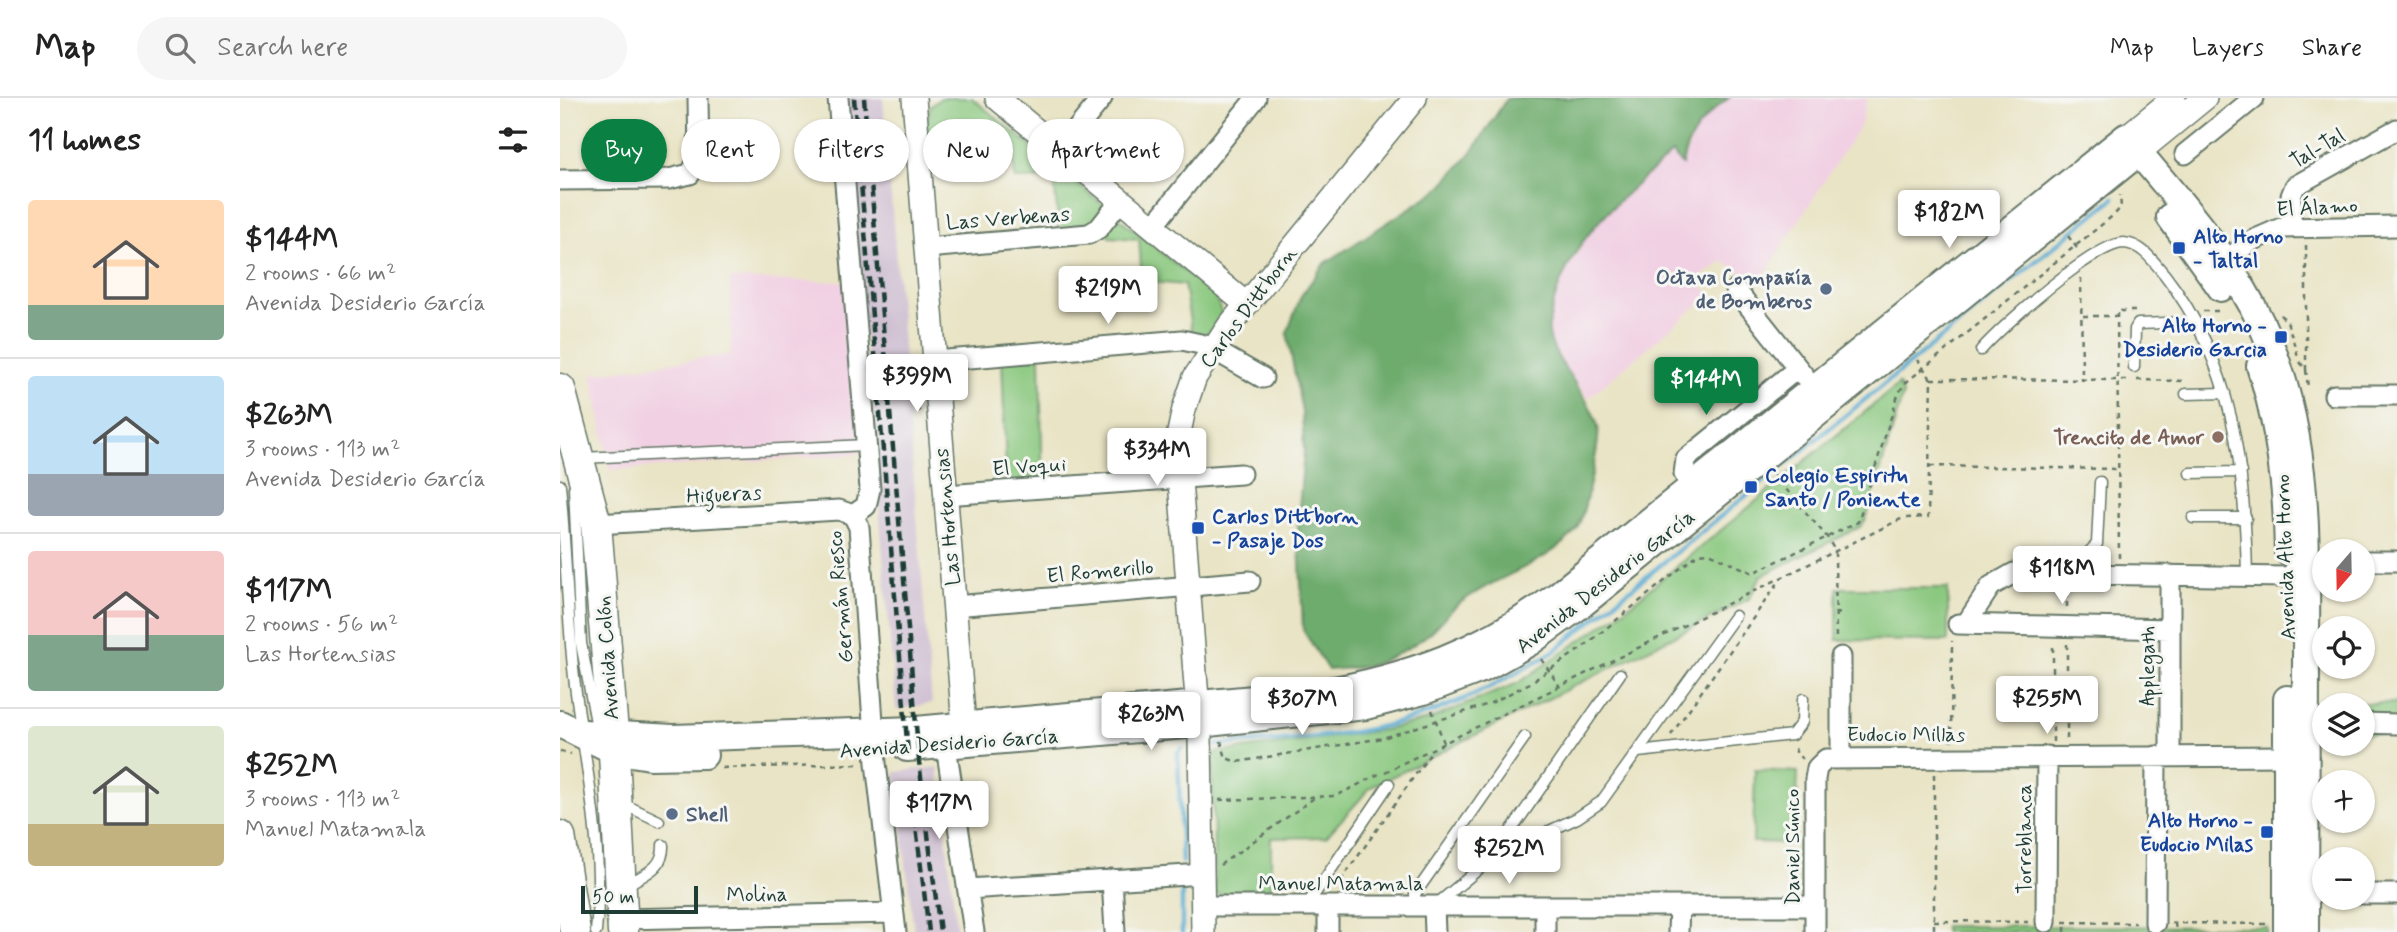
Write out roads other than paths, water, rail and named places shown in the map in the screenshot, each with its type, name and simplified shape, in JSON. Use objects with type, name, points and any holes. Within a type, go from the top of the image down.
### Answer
[{"type":"main road","name":"Avenida Alto Horno","points":[[2128,156],[2218,266],[2261,324],[2290,403],[2304,481],[2306,566],[2305,893],[2293,929]]},
{"type":"main road","name":"Avenida Desiderio García","points":[[595,738],[650,756],[744,745],[875,748],[946,746],[1198,714],[1318,692],[1395,689],[1507,630],[1652,533],[1889,342],[2128,156]]},
{"type":"main road","name":"Avenida Colón","points":[[560,389],[581,458],[596,524],[595,738],[609,794],[614,916]]},
{"type":"main road","name":"Avenida Alto Horno","points":[[2305,893],[2287,756],[2306,566]]},
{"type":"main road","name":"Avenida Desiderio García","points":[[875,748],[964,726],[1198,714]]},
{"type":"main road","points":[[560,836],[575,932]]},
{"type":"street","points":[[560,180],[678,178],[694,170],[700,148],[698,98]]},
{"type":"street","name":"Germán Riesco","points":[[838,98],[870,495],[866,506],[853,515],[859,527],[875,748],[894,923]]},
{"type":"street","name":"Las Hortensias","points":[[914,98],[964,726]]},
{"type":"street","points":[[997,98],[1027,123]]},
{"type":"street","points":[[1085,119],[1102,98]]},
{"type":"street","points":[[1153,226],[1256,98]]},
{"type":"street","name":"Carlos Dittborn","points":[[1203,932],[1198,714],[1178,479],[1177,442],[1184,409],[1195,377],[1213,349],[1415,98]]},
{"type":"street","name":"Avenida Desiderio García","points":[[2128,156],[2174,98]]},
{"type":"street","name":"Avenida Desiderio García","points":[[2128,156],[2205,98]]},
{"type":"street","points":[[2185,154],[2254,98]]},
{"type":"street","name":"Tal-Tal","points":[[2299,226],[2291,196],[2295,186],[2397,129]]},
{"type":"street","points":[[1099,182],[1247,304]]},
{"type":"street","name":"Las Verbenas","points":[[926,247],[1086,235],[1099,228],[1121,200]]},
{"type":"street","name":"El Álamo","points":[[2218,266],[2261,235],[2299,226],[2397,226]]},
{"type":"street","points":[[1736,290],[1821,397]]},
{"type":"street","points":[[935,361],[1182,340],[1213,349],[1263,378]]},
{"type":"street","points":[[1698,496],[1684,474],[1686,459],[1798,368]]},
{"type":"street","points":[[2334,395],[2397,395]]},
{"type":"street","name":"El Voqui","points":[[945,495],[1241,474]]},
{"type":"street","name":"Higueras","points":[[596,524],[839,510],[853,515]]},
{"type":"street","points":[[2375,561],[2397,561]]},
{"type":"street","points":[[2170,629],[1959,624],[1991,586],[2014,573],[2247,576],[2306,566]]},
{"type":"street","name":"Applegath","points":[[2155,923],[2170,629],[2170,575]]},
{"type":"street","name":"El Romerillo","points":[[954,606],[1250,581]]},
{"type":"street","points":[[1841,657],[1841,757]]},
{"type":"street","points":[[2375,723],[2397,724]]},
{"type":"street","points":[[946,746],[974,932]]},
{"type":"street","name":"Torreblanca","points":[[2056,756],[2056,922]]},
{"type":"street","name":"Eudocio Millas","points":[[1819,765],[1832,757],[2287,756]]},
{"type":"street","name":"Daniel Súnico","points":[[1815,932],[1819,765]]},
{"type":"street","points":[[968,889],[1203,874]]},
{"type":"street","points":[[1112,880],[1115,932]]},
{"type":"street","points":[[2375,894],[2397,894]]},
{"type":"street","points":[[1328,932],[1331,898]]},
{"type":"street","name":"Manuel Matamala","points":[[1203,905],[1306,906],[1331,898],[1425,906],[1815,906]]},
{"type":"street","points":[[1425,906],[1435,932]]},
{"type":"street","points":[[1545,906],[1545,932]]},
{"type":"street","points":[[1678,932],[1679,906]]},
{"type":"street","name":"Molina","points":[[614,916],[894,923]]},
{"type":"lane","points":[[1981,350],[2017,313],[2110,246],[2134,245],[2160,268],[2214,358],[2225,393],[2241,472],[2246,518],[2247,576]]},
{"type":"lane","points":[[2134,366],[2135,329],[2138,324],[2194,322]]},
{"type":"lane","points":[[2186,394],[2225,393]]},
{"type":"lane","points":[[560,426],[574,484],[581,643],[595,738],[597,875],[614,916],[658,866],[662,859],[663,845]]},
{"type":"lane","points":[[581,458],[867,445]]},
{"type":"lane","points":[[2190,473],[2241,472]]},
{"type":"lane","points":[[2067,574],[2097,544],[2100,482]]},
{"type":"lane","points":[[560,485],[574,678],[595,738]]},
{"type":"lane","points":[[2193,518],[2246,518]]},
{"type":"lane","points":[[1525,737],[1415,894],[1425,906],[1492,858],[1591,810],[1612,788],[1735,616]]},
{"type":"lane","points":[[1492,858],[1620,674]]},
{"type":"lane","points":[[1638,752],[1792,735],[1802,722],[1803,698]]},
{"type":"lane","points":[[1306,906],[1389,784]]},
{"type":"lane","points":[[609,794],[659,821]]},
{"type":"waterway","points":[[1215,745],[1328,736],[1390,725],[1463,700],[1553,652],[2114,198]]},
{"type":"waterway","points":[[1182,748],[1178,752],[1182,862]]},
{"type":"waterway","points":[[1182,889],[1182,932]]},
{"type":"railway","points":[[854,98],[908,754]]},
{"type":"railway","points":[[864,98],[919,761],[940,932]]},
{"type":"railway","points":[[913,802],[929,932]]},
{"type":"place","name":"Alto Horno - Taltal","points":[[2179,248]]},
{"type":"place","name":"Octava Compañía de Bomberos","points":[[1826,289]]},
{"type":"place","name":"Alto Horno - Desiderio Garcia","points":[[2281,337]]},
{"type":"place","name":"Trencito de Amor","points":[[2218,437]]},
{"type":"place","name":"Colegio Espiritu Santo / Poniente","points":[[1751,487]]},
{"type":"place","name":"Carlos Dittborn - Pasaje Dos","points":[[1198,528]]},
{"type":"place","name":"Shell","points":[[672,814]]},
{"type":"place","name":"Alto Horno - Eudocio Milas","points":[[2267,832]]}]
